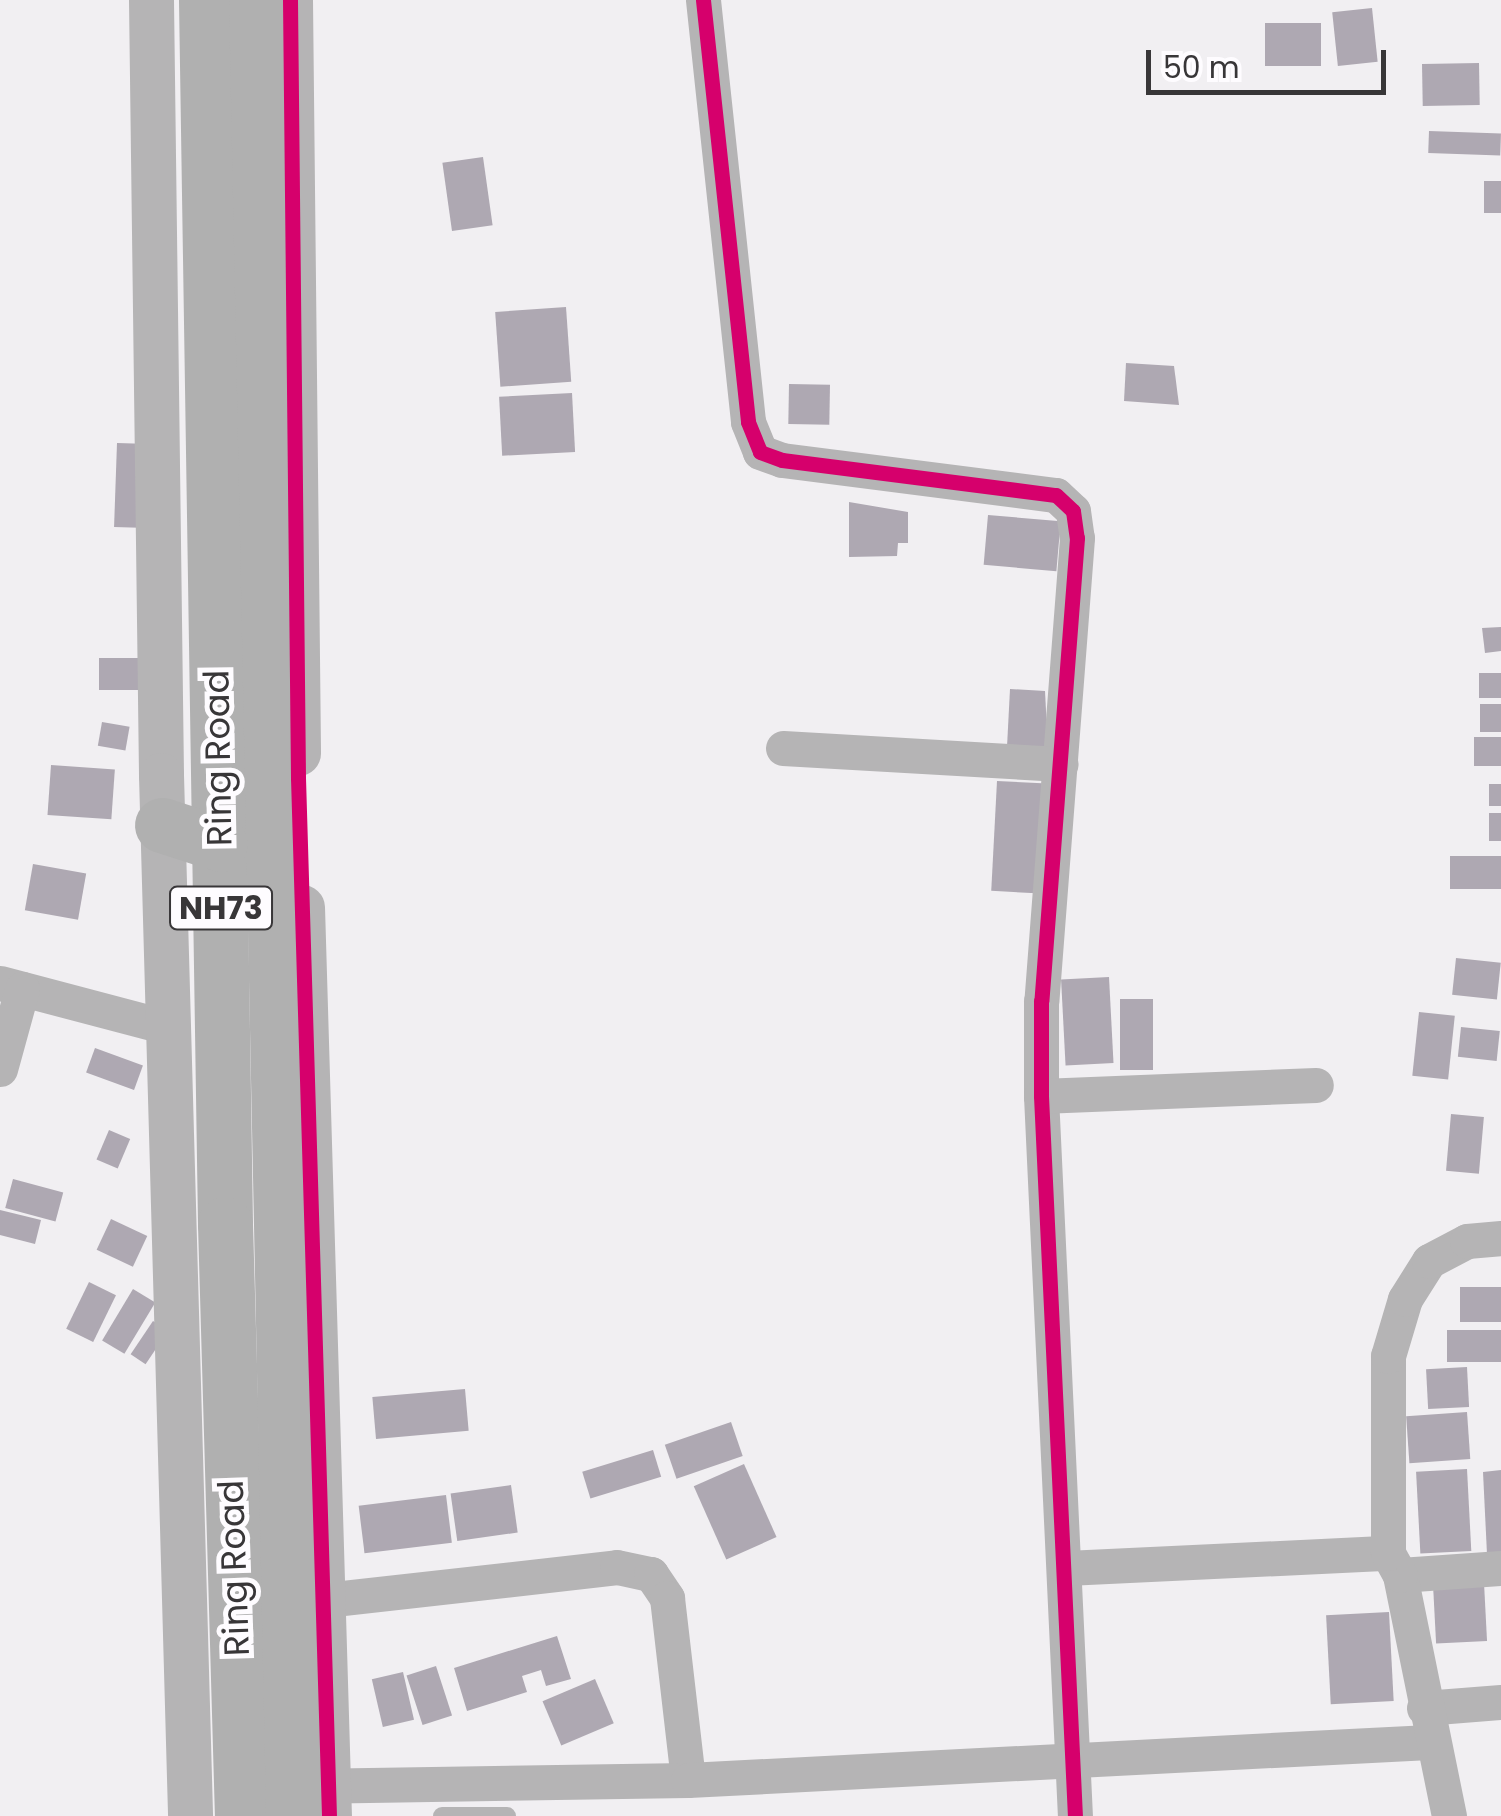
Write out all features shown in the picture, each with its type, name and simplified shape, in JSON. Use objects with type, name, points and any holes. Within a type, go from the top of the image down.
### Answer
[{"type":"highway","name":"Ring Road","points":[[206,0],[230,1464],[242,1816]]},
{"type":"highway","name":"Ring Road","points":[[256,0],[283,704],[287,1461],[311,1801]]},
{"type":"highway","points":[[162,825],[220,844]]},
{"type":"highway","points":[[230,1464],[287,1461]]},
{"type":"street","points":[[151,0],[162,825],[190,1816]]},
{"type":"street","points":[[290,0],[283,704],[325,1600],[311,1801],[1074,1760],[1426,1725],[1501,1702]]},
{"type":"street","points":[[703,0],[748,422],[760,452],[782,460],[1056,495],[1073,511],[1077,538],[1041,1096],[1076,1816]]},
{"type":"street","points":[[783,748],[1061,764]]},
{"type":"street","points":[[0,1069],[11,986],[168,1027]]},
{"type":"street","points":[[1041,1096],[1316,1085]]},
{"type":"street","points":[[1449,1816],[1426,1725],[1394,1564],[1388,1356],[1405,1298],[1429,1261],[1467,1241],[1501,1238]]},
{"type":"street","points":[[1066,1568],[1394,1564],[1501,1568]]},
{"type":"street","points":[[325,1600],[617,1567],[651,1574],[666,1598],[688,1780]]},
{"type":"lane","points":[[442,1816],[507,1816]]},
{"type":"building","points":[[1372,8],[1378,62],[1338,66],[1332,12]]},
{"type":"building","points":[[1265,23],[1321,23],[1321,66],[1265,66]]},
{"type":"building","points":[[1479,63],[1480,105],[1423,106],[1422,64]]},
{"type":"building","points":[[1429,131],[1501,134],[1500,155],[1428,153]]},
{"type":"building","points":[[483,157],[493,225],[452,231],[442,163]]},
{"type":"building","points":[[1484,181],[1501,181],[1501,213],[1484,213]]},
{"type":"building","points":[[566,307],[571,382],[500,387],[495,312]]},
{"type":"building","points":[[1126,363],[1174,366],[1179,405],[1124,401]]},
{"type":"building","points":[[789,384],[830,385],[829,425],[788,424]]},
{"type":"building","points":[[572,393],[575,452],[502,456],[499,397]]},
{"type":"building","points":[[117,443],[142,444],[139,528],[114,527]]},
{"type":"building","points":[[849,502],[908,512],[908,543],[898,543],[897,556],[849,557]]},
{"type":"building","points":[[988,515],[1061,521],[1056,571],[984,565]]},
{"type":"building","points":[[1501,627],[1501,651],[1485,653],[1482,628]]},
{"type":"building","points":[[99,658],[150,658],[150,690],[99,690]]},
{"type":"building","points":[[1479,673],[1501,673],[1501,698],[1479,698]]},
{"type":"building","points":[[1010,689],[1045,691],[1048,750],[1007,747]]},
{"type":"building","points":[[1480,704],[1501,704],[1501,732],[1480,732]]},
{"type":"building","points":[[102,722],[130,727],[125,750],[98,746]]},
{"type":"building","points":[[1474,737],[1501,737],[1501,766],[1474,766]]},
{"type":"building","points":[[51,765],[115,769],[111,819],[48,815]]},
{"type":"building","points":[[997,781],[1042,783],[1036,893],[991,891]]},
{"type":"building","points":[[1489,784],[1501,784],[1501,806],[1489,806]]},
{"type":"building","points":[[1489,813],[1501,813],[1501,841],[1489,841]]},
{"type":"building","points":[[1450,856],[1501,856],[1501,889],[1450,889]]},
{"type":"building","points":[[33,864],[86,873],[78,920],[25,910]]},
{"type":"building","points":[[1456,958],[1501,963],[1497,1000],[1452,995]]},
{"type":"building","points":[[1109,977],[1114,1063],[1066,1065],[1061,980]]},
{"type":"building","points":[[1120,999],[1153,999],[1153,1070],[1120,1070]]},
{"type":"building","points":[[1419,1012],[1455,1016],[1448,1079],[1412,1076]]},
{"type":"building","points":[[1461,1027],[1500,1031],[1497,1061],[1458,1057]]},
{"type":"building","points":[[95,1048],[143,1065],[134,1090],[86,1072]]},
{"type":"building","points":[[1451,1114],[1484,1117],[1479,1174],[1446,1171]]},
{"type":"building","points":[[109,1130],[130,1139],[118,1168],[96,1159]]},
{"type":"building","points":[[13,1179],[63,1192],[55,1221],[5,1208]]},
{"type":"building","points":[[0,1210],[41,1220],[35,1244],[0,1235]]},
{"type":"building","points":[[111,1219],[147,1236],[133,1267],[97,1250]]},
{"type":"building","points":[[89,1282],[116,1295],[93,1342],[66,1329]]},
{"type":"building","points":[[1460,1287],[1501,1287],[1501,1322],[1460,1322]]},
{"type":"building","points":[[133,1289],[155,1302],[124,1354],[102,1340]]},
{"type":"building","points":[[153,1321],[168,1331],[146,1364],[131,1354]]},
{"type":"building","points":[[1447,1330],[1501,1330],[1501,1362],[1447,1362]]},
{"type":"building","points":[[1467,1367],[1469,1407],[1428,1409],[1426,1369]]},
{"type":"building","points":[[465,1389],[469,1431],[376,1439],[372,1397]]},
{"type":"building","points":[[1467,1412],[1470,1459],[1409,1463],[1406,1416]]},
{"type":"building","points":[[731,1422],[743,1456],[677,1479],[665,1445]]},
{"type":"building","points":[[653,1450],[661,1477],[590,1498],[582,1472]]},
{"type":"building","points":[[744,1464],[777,1537],[726,1559],[694,1486]]},
{"type":"building","points":[[1467,1469],[1471,1551],[1420,1554],[1416,1472]]},
{"type":"building","points":[[1501,1470],[1501,1553],[1487,1554],[1483,1472]]},
{"type":"building","points":[[511,1485],[518,1533],[457,1541],[451,1493]]},
{"type":"building","points":[[446,1495],[452,1543],[365,1553],[359,1506]]},
{"type":"building","points":[[1484,1583],[1487,1641],[1436,1644],[1433,1586]]},
{"type":"building","points":[[1389,1612],[1394,1701],[1331,1704],[1326,1615]]},
{"type":"building","points":[[557,1636],[571,1679],[546,1686],[541,1670],[522,1676],[527,1692],[467,1711],[454,1668]]},
{"type":"building","points":[[436,1666],[452,1715],[423,1725],[407,1676]]},
{"type":"building","points":[[403,1672],[414,1720],[383,1727],[372,1679]]},
{"type":"building","points":[[595,1679],[614,1723],[561,1745],[543,1701]]},
{"type":"cycle path","points":[[290,0],[298,778],[329,1816]]},
{"type":"cycle path","points":[[703,0],[748,422],[760,452],[782,460],[1056,495],[1073,511],[1077,538],[1041,1001],[1041,1096],[1075,1816]]}]
